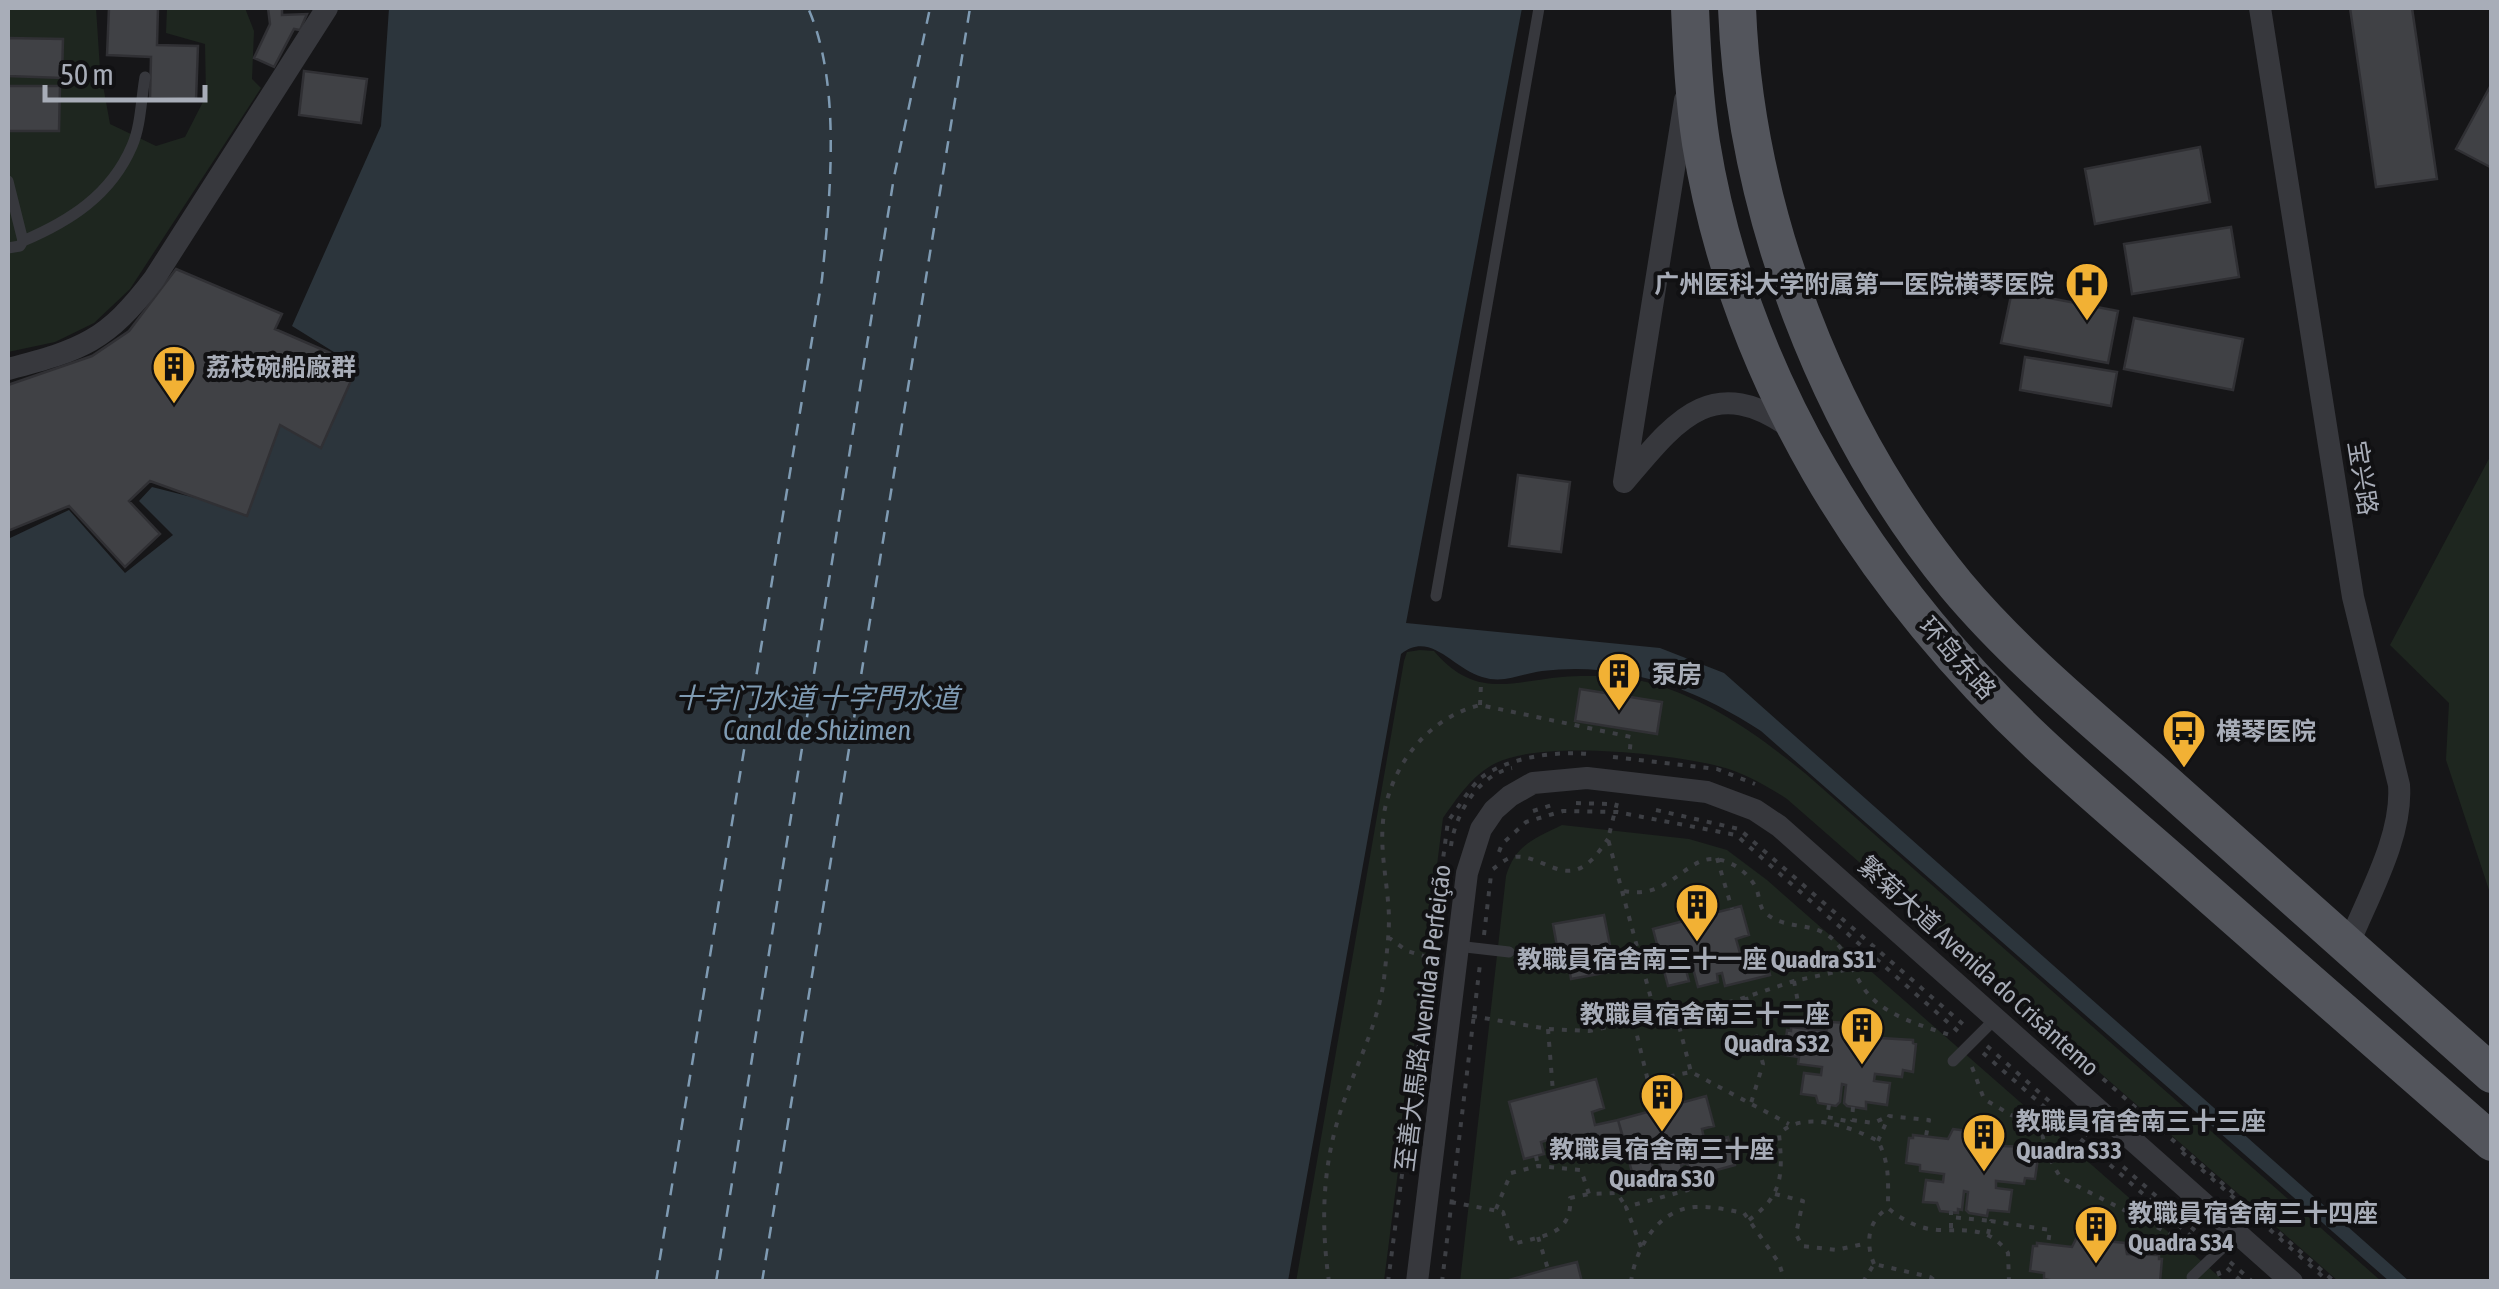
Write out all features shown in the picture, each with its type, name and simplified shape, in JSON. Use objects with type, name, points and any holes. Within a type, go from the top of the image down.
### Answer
[{"type":"main road","name":"环岛东路","points":[[1690,8],[1701,141],[1715,214],[1754,337],[1795,431],[1842,511],[1898,591],[1960,663],[2037,742],[2492,1142]]},
{"type":"main road","name":"环岛东路","points":[[1737,8],[1743,85],[1777,240],[1827,378],[1893,497],[1957,586],[2012,646],[2492,1074]]},
{"type":"street","name":"宝兴路","points":[[2260,8],[2353,597],[2400,802],[2394,832],[2348,946]]},
{"type":"street","points":[[8,369],[85,345],[127,314],[154,279],[324,13]]},
{"type":"street","points":[[1692,52],[1624,482],[1660,440],[1700,408],[1741,402],[1770,413],[1795,431]]},
{"type":"street","name":"至善大馬路 Avenida a Perfeição","points":[[1417,1282],[1457,946],[1472,850],[1481,829],[1494,810],[1532,784],[1627,767],[1707,792]]},
{"type":"street","name":"繁菊大道 Avenida do Crisântemo","points":[[1707,792],[1756,810],[1779,826],[2292,1282]]},
{"type":"lane","points":[[1436,596],[1539,8]]},
{"type":"lane","points":[[8,248],[20,246],[23,241],[62,224],[108,188],[134,144],[145,77]]},
{"type":"lane","points":[[8,181],[23,241]]},
{"type":"lane","points":[[1457,946],[1509,952]]},
{"type":"lane","points":[[1952,1061],[1996,1018]]},
{"type":"lane","points":[[2192,1276],[2238,1233]]},
{"type":"path","points":[[1480,705],[1481,684]]},
{"type":"path","points":[[1330,1282],[1324,1243],[1328,1158],[1383,985],[1388,937],[1382,826],[1388,796],[1409,755],[1425,735],[1462,709],[1480,705],[1631,736],[1608,839],[1587,864],[1570,872],[1547,868],[1527,858],[1510,857],[1492,870]]},
{"type":"path","points":[[1396,1282],[1448,821],[1479,780],[1501,765],[1569,753],[1627,767],[1716,769],[1762,790]]},
{"type":"path","points":[[1388,1282],[1454,823],[1482,784],[1500,770],[1568,757],[1588,759]]},
{"type":"path","points":[[1608,761],[1627,767]]},
{"type":"path","points":[[1518,815],[1560,802],[1617,808],[1736,835],[1974,1039]]},
{"type":"path","points":[[1442,1282],[1492,870],[1502,844],[1526,822],[1563,810],[1633,807]]},
{"type":"path","points":[[1650,809],[1739,828],[2216,1254],[2253,1282]]},
{"type":"path","points":[[1608,839],[1656,1017]]},
{"type":"path","points":[[1624,891],[1657,891],[1698,862],[1718,858],[1738,866],[1755,884],[1763,910],[1788,925],[1820,930],[1840,946],[1867,993],[1882,1006],[1929,1028],[1974,1039]]},
{"type":"path","points":[[1718,858],[1732,910]]},
{"type":"path","points":[[1916,918],[2332,1282]]},
{"type":"path","points":[[1388,937],[1407,952],[1433,958]]},
{"type":"path","points":[[1450,1013],[1589,1031],[1746,997],[1854,968]]},
{"type":"path","points":[[1794,982],[1803,1028]]},
{"type":"path","points":[[1746,997],[1763,1064],[1751,1103]]},
{"type":"path","points":[[1676,1012],[1692,1072]]},
{"type":"path","points":[[1633,1021],[1655,1110]]},
{"type":"path","points":[[1548,1028],[1553,1092]]},
{"type":"path","points":[[1974,1039],[1972,1075],[1984,1099],[2010,1115],[2030,1120],[2042,1133],[2046,1152],[2060,1178],[2216,1254],[2242,1282]]},
{"type":"path","points":[[1648,1081],[1692,1072],[1789,1124]]},
{"type":"path","points":[[1828,1105],[1827,1117],[1873,1123],[1889,1116],[1929,1120],[1926,1136]]},
{"type":"path","points":[[1851,1129],[1853,1107]]},
{"type":"path","points":[[1878,1141],[1889,1116]]},
{"type":"path","points":[[1749,1220],[1768,1206],[1775,1194],[1780,1172],[1779,1134],[1789,1124],[1803,1121],[1851,1129],[1878,1141],[1890,1176],[1888,1208]]},
{"type":"path","points":[[1536,1156],[1538,1166]]},
{"type":"path","points":[[1495,1210],[1510,1173],[1538,1166],[1581,1170],[1589,1194]]},
{"type":"path","points":[[1626,1208],[1688,1190],[1684,1172]]},
{"type":"path","points":[[1428,1198],[1504,1212],[1512,1244],[1560,1230],[1571,1213],[1570,1198],[1617,1193],[1641,1247]]},
{"type":"path","points":[[1775,1194],[1803,1200],[1796,1234],[1802,1246],[1836,1250],[1868,1243]]},
{"type":"path","points":[[1631,1282],[1644,1238],[1658,1226],[1686,1208],[1722,1208],[1744,1213],[1779,1263],[1785,1282]]},
{"type":"path","points":[[1888,1208],[1911,1224],[1934,1230],[1974,1229],[1988,1234],[2008,1253],[2009,1282]]},
{"type":"path","points":[[1863,1282],[1874,1264],[1868,1243],[1876,1216],[1888,1208]]},
{"type":"path","points":[[1951,1230],[1951,1214],[2050,1230],[2048,1244]]},
{"type":"path","points":[[1988,1234],[1991,1221]]},
{"type":"path","points":[[1538,1237],[1548,1270]]},
{"type":"path","points":[[2216,1254],[2222,1282]]},
{"type":"path","points":[[1874,1264],[1930,1277],[1936,1282]]},
{"type":"shaded area","points":[[8,8],[96,8],[100,69],[110,124],[156,146],[185,137],[206,96],[205,44],[166,33],[167,8],[245,8],[254,31],[252,79],[261,88],[130,289],[94,323],[55,342],[8,352]]},
{"type":"shaded area","points":[[2491,455],[2491,896],[2446,760],[2449,703],[2390,645]]},
{"type":"shaded area","points":[[1434,651],[1449,666],[1479,682],[1509,684],[1585,676],[1643,681],[1676,691],[1734,721],[1806,774],[2381,1281],[2338,1281],[1787,799],[1718,766],[1637,753],[1573,750],[1517,756],[1496,763],[1473,780],[1443,818],[1384,1281],[1296,1282],[1404,661],[1407,652]]},
{"type":"shaded area","points":[[1562,825],[1689,839],[1727,850],[1767,880],[2224,1281],[1460,1282],[1506,876],[1521,850]]},
{"type":"water","name":"十字门水道 十字門水道 Canal de Shizimen","points":[[389,8],[1522,8],[1406,623],[1660,648],[1724,673],[2409,1281],[2389,1281],[1761,731],[1711,702],[1657,681],[1601,670],[1572,669],[1490,679],[1422,646],[1401,654],[1288,1281],[8,1281],[8,539],[69,510],[125,573],[173,535],[139,501],[152,487],[247,511],[218,396],[322,442],[358,367],[292,326],[381,126]]},
{"type":"building","points":[[109,8],[158,8],[157,45],[198,46],[196,100],[150,98],[151,57],[107,55]]},
{"type":"building","points":[[268,8],[282,8],[282,15],[307,14],[300,30],[294,29],[274,67],[254,58],[270,24]]},
{"type":"building","points":[[2350,8],[2412,8],[2437,179],[2376,187]]},
{"type":"building","points":[[8,38],[63,39],[62,78],[8,76]]},
{"type":"building","points":[[304,71],[367,79],[361,123],[299,115]]},
{"type":"building","points":[[2492,83],[2492,168],[2456,149]]},
{"type":"building","points":[[8,86],[60,86],[59,131],[8,131]]},
{"type":"building","points":[[2200,147],[2210,202],[2095,224],[2085,169]]},
{"type":"building","points":[[2231,227],[2239,277],[2132,294],[2124,244]]},
{"type":"building","name":"荔枝碗船廠群","points":[[176,269],[282,314],[275,329],[358,365],[321,448],[280,425],[247,516],[150,481],[129,501],[160,534],[125,567],[69,506],[8,531],[8,385],[92,356],[129,331]]},
{"type":"building","points":[[2012,291],[2118,311],[2108,363],[2001,343]]},
{"type":"building","points":[[2134,318],[2243,339],[2233,390],[2124,369]]},
{"type":"building","points":[[2025,357],[2117,372],[2111,406],[2020,390]]},
{"type":"building","points":[[1518,475],[1570,482],[1561,552],[1509,546]]},
{"type":"building","name":"泵房","points":[[1580,689],[1662,702],[1657,734],[1575,721]]},
{"type":"building","name":"教職員宿舍南三十一座 Quadra S31","points":[[1741,906],[1749,935],[1736,939],[1740,953],[1763,947],[1770,975],[1725,986],[1722,973],[1717,974],[1718,982],[1698,987],[1693,968],[1686,970],[1689,981],[1668,986],[1653,929]]},
{"type":"building","points":[[1604,915],[1615,971],[1571,979],[1568,962],[1560,963],[1553,924]]},
{"type":"building","name":"教職員宿舍南三十二座 Quadra S32","points":[[1831,1022],[1846,1023],[1848,1041],[1855,1042],[1860,1026],[1879,1028],[1881,1038],[1913,1040],[1916,1044],[1913,1072],[1903,1070],[1902,1077],[1875,1074],[1874,1081],[1890,1083],[1887,1105],[1866,1102],[1866,1109],[1847,1106],[1846,1085],[1842,1084],[1836,1106],[1801,1094],[1804,1073],[1821,1075],[1822,1067],[1798,1064],[1799,1057],[1784,1055],[1787,1030],[1791,1031],[1791,1027],[1826,1031]]},
{"type":"building","points":[[1596,1079],[1604,1108],[1592,1112],[1595,1125],[1618,1120],[1626,1147],[1581,1159],[1577,1145],[1572,1147],[1573,1155],[1554,1160],[1548,1140],[1541,1142],[1544,1154],[1524,1159],[1509,1102]]},
{"type":"building","name":"教職員宿舍南三十座 Quadra S30","points":[[1706,1096],[1714,1126],[1702,1129],[1705,1143],[1728,1137],[1735,1165],[1691,1177],[1687,1163],[1681,1165],[1683,1172],[1663,1178],[1658,1158],[1651,1160],[1654,1171],[1633,1176],[1618,1120]]},
{"type":"building","name":"教職員宿舍南三十三座 Quadra S33","points":[[1953,1129],[1968,1131],[1970,1149],[1977,1150],[1982,1133],[2001,1135],[2003,1146],[2035,1147],[2039,1151],[2035,1179],[2025,1178],[2024,1184],[1996,1181],[1996,1188],[2012,1190],[2009,1212],[1988,1210],[1987,1216],[1969,1213],[1968,1192],[1964,1191],[1962,1210],[1958,1209],[1958,1213],[1940,1211],[1937,1203],[1923,1202],[1926,1180],[1943,1182],[1944,1174],[1920,1171],[1920,1165],[1906,1163],[1909,1138],[1913,1135],[1948,1139]]},
{"type":"building","name":"教職員宿舍南三十四座 Quadra S34","points":[[2077,1237],[2092,1239],[2094,1257],[2101,1258],[2106,1241],[2125,1243],[2127,1254],[2159,1255],[2160,1282],[2060,1282],[2030,1271],[2033,1246],[2037,1243],[2072,1247]]},
{"type":"building","points":[[1577,1262],[1582,1282],[1502,1282],[1548,1269]]},
{"type":"ferry route","points":[[656,1282],[822,279],[831,141],[826,71],[808,8]]},
{"type":"ferry route","points":[[716,1282],[894,177],[930,8]]},
{"type":"ferry route","points":[[762,1282],[970,8]]},
{"type":"place","name":"广州医科大学附属第一医院横琴医院","points":[[2087,322]]},
{"type":"place","name":"荔枝碗船廠群","points":[[174,405]]},
{"type":"place","name":"泵房","points":[[1619,712]]},
{"type":"place","name":"横琴医院","points":[[2184,769]]},
{"type":"place","name":"教職員宿舍南三十一座 Quadra S31","points":[[1697,943]]},
{"type":"place","name":"教職員宿舍南三十二座 Quadra S32","points":[[1862,1066]]},
{"type":"place","name":"教職員宿舍南三十座 Quadra S30","points":[[1662,1133]]},
{"type":"place","name":"教職員宿舍南三十三座 Quadra S33","points":[[1984,1173]]},
{"type":"place","name":"教職員宿舍南三十四座 Quadra S34","points":[[2096,1265]]}]
